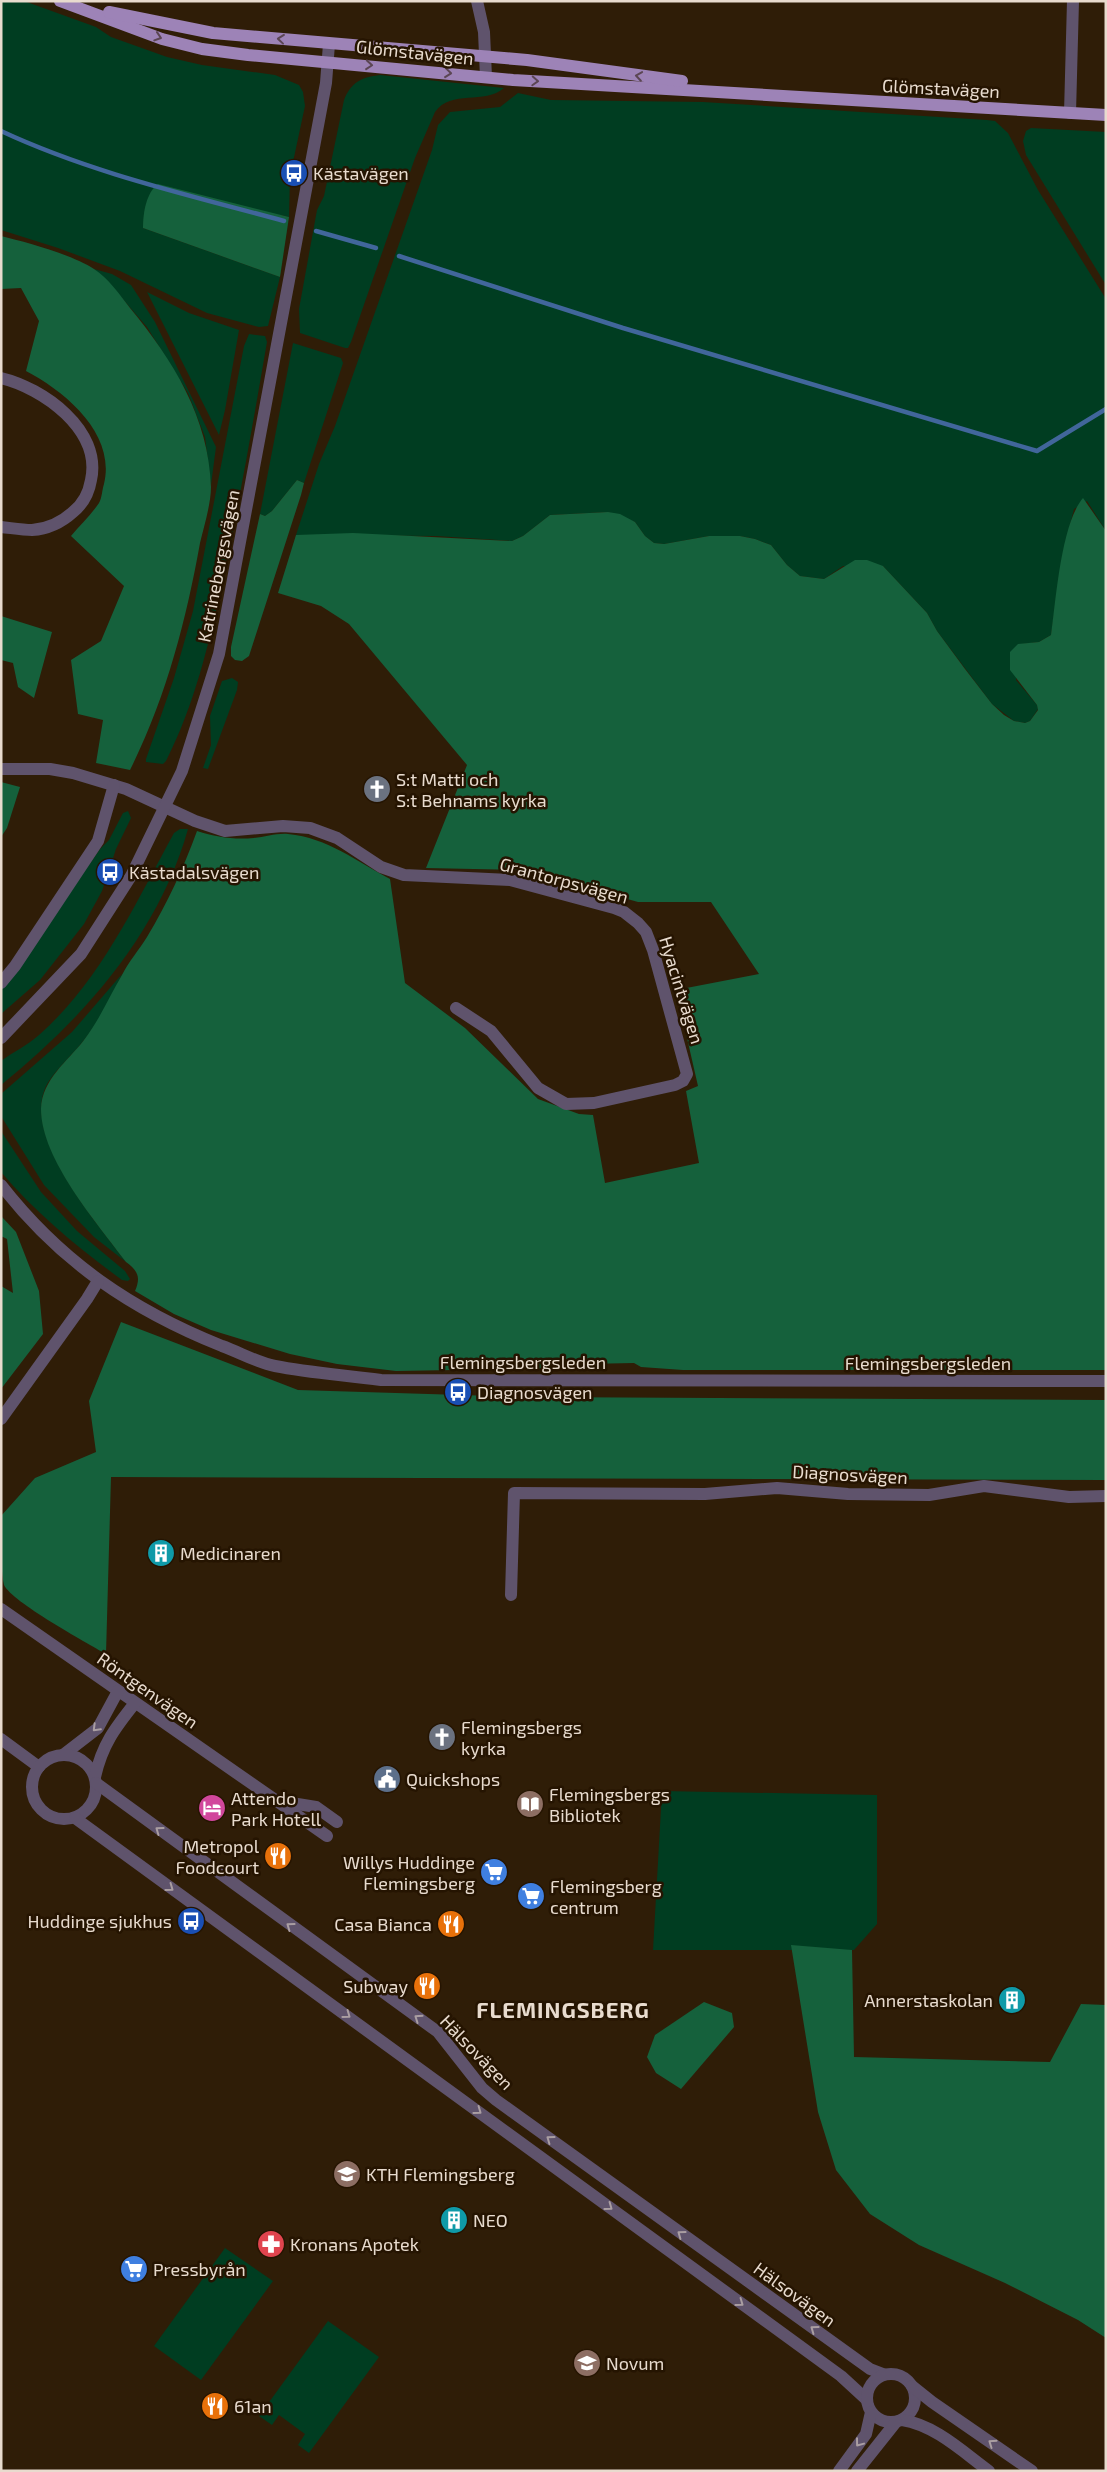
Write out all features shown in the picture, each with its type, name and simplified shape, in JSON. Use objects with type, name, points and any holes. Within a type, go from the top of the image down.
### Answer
[{"type":"main road","name":"Glömstavägen","points":[[61,1],[165,25],[214,33],[562,65],[774,94]]},
{"type":"main road","name":"Glömstavägen","points":[[61,1],[162,39],[202,49],[486,77],[1106,115]]},
{"type":"street","points":[[477,1],[484,32],[486,77]]},
{"type":"street","points":[[1070,113],[1073,1]]},
{"type":"street","name":"Katrinebergsvägen","points":[[1,1038],[81,954],[130,876],[182,771],[219,654],[260,446],[326,82],[329,44]]},
{"type":"street","points":[[1,378],[26,385],[48,398],[77,426],[86,440],[93,463],[93,473],[86,497],[76,510],[62,522],[33,530],[1,527]]},
{"type":"street","points":[[1,769],[50,769],[74,773],[114,785],[165,806]]},
{"type":"street","points":[[1,983],[15,966],[98,841],[114,785]]},
{"type":"street","name":"Grantorpsvägen","points":[[165,806],[200,823],[224,831],[282,826],[310,828],[337,838],[381,867],[398,874],[420,877],[486,877],[510,880],[614,908],[624,912],[638,923]]},
{"type":"street","name":"Hyacintvägen","points":[[456,1008],[491,1031],[538,1088],[566,1104],[594,1103],[675,1085],[686,1078],[688,1071],[653,950],[646,932],[638,923]]},
{"type":"street","name":"Flemingsbergsleden","points":[[1,1184],[25,1215],[98,1281],[124,1299],[164,1321],[274,1366],[381,1380],[1106,1381]]},
{"type":"street","points":[[1,1419],[98,1281]]},
{"type":"street","name":"Diagnosvägen","points":[[511,1595],[514,1493],[705,1494],[777,1488],[848,1494],[929,1495],[984,1486],[1069,1496],[1106,1496]]},
{"type":"street","name":"Röntgenvägen","points":[[1,1609],[327,1836]]},
{"type":"street","points":[[118,1691],[98,1728],[63,1755],[46,1761],[39,1767],[32,1784],[35,1802],[40,1809],[56,1818],[74,1818],[89,1808],[94,1800],[95,1780],[100,1755],[109,1736],[135,1702]]},
{"type":"street","points":[[1,1739],[39,1767]]},
{"type":"street","points":[[63,1755],[83,1761],[95,1780]]},
{"type":"street","name":"Hälsovägen","points":[[95,1780],[438,2032],[482,2088],[496,2100],[870,2369],[883,2374]]},
{"type":"street","name":"Röntgenvägen","points":[[274,1800],[316,1808],[337,1822]]},
{"type":"street","points":[[74,1818],[841,2376],[866,2399],[871,2412],[880,2420],[915,2422],[942,2437],[989,2471]]},
{"type":"street","points":[[866,2399],[872,2382],[883,2374],[893,2373],[902,2376],[932,2402],[1032,2471]]},
{"type":"street","points":[[857,2471],[899,2421],[909,2414],[914,2405],[915,2396],[912,2386]]},
{"type":"street","points":[[839,2471],[866,2434],[871,2412]]},
{"type":"green space","points":[[1,1],[24,1],[96,27],[111,37],[167,57],[202,65],[275,75],[299,85],[303,92],[305,106],[290,176],[289,217],[281,215],[145,213],[143,228],[280,277],[268,326],[259,327],[207,313],[120,271],[58,248],[1,230]]},
{"type":"green space","points":[[380,75],[504,88],[487,96],[450,101],[442,105],[435,112],[415,158],[351,342],[348,348],[345,348],[300,333],[299,309],[317,210],[324,196],[344,100],[350,89],[358,81]]},
{"type":"green space","points":[[518,93],[551,100],[703,102],[987,120],[995,121],[1008,133],[1038,190],[1106,299],[1106,531],[1087,501],[1074,509],[1063,553],[1051,635],[1039,642],[1023,644],[1016,680],[1037,705],[1038,709],[1030,721],[1025,723],[1014,721],[992,704],[937,631],[927,613],[883,566],[843,566],[824,579],[800,576],[787,565],[771,545],[755,539],[740,536],[709,536],[664,544],[654,543],[645,536],[635,522],[608,512],[550,515],[523,536],[512,541],[436,536],[296,535],[319,464],[335,426],[432,150],[438,125],[450,112],[500,107]]},
{"type":"green space","points":[[1031,128],[1106,132],[1106,285],[1026,155],[1023,141],[1026,131]]},
{"type":"green space","points":[[158,184],[289,217],[280,277],[143,228],[148,198]]},
{"type":"green space","points":[[1,236],[62,254],[85,264],[104,277],[118,292],[161,348],[186,391],[204,437],[211,487],[209,508],[173,659],[154,715],[130,770],[96,763],[103,720],[78,714],[71,660],[101,641],[124,586],[71,536],[93,512],[100,501],[106,466],[102,448],[95,432],[71,403],[57,390],[26,371],[39,321],[21,288],[1,289]]},
{"type":"green space","points":[[94,269],[112,274],[131,285],[155,322],[216,447],[211,485],[205,437],[188,393],[147,327]]},
{"type":"green space","points":[[147,292],[189,313],[239,330],[219,435]]},
{"type":"green space","points":[[249,334],[265,336],[267,342],[234,524],[212,629],[193,697],[166,761],[163,764],[146,762],[174,678],[193,611],[244,346]]},
{"type":"green space","points":[[293,343],[341,358],[343,363],[304,483],[297,480],[272,511],[265,516],[260,514]]},
{"type":"green space","points":[[297,480],[304,483],[301,495],[249,656],[242,661],[235,660],[231,656],[231,647],[260,514],[265,516],[272,511]]},
{"type":"green space","points":[[1083,498],[1106,531],[1106,1370],[683,1370],[641,1367],[634,1363],[585,1364],[574,1368],[396,1371],[337,1364],[290,1354],[211,1330],[174,1314],[135,1291],[138,1282],[136,1271],[126,1262],[86,1210],[60,1169],[50,1149],[43,1128],[42,1098],[57,1071],[90,1032],[125,970],[144,942],[175,885],[197,831],[218,836],[247,839],[284,834],[302,836],[329,845],[390,879],[405,983],[465,1028],[538,1099],[579,1114],[593,1115],[605,1183],[699,1163],[686,1091],[698,1086],[676,990],[759,974],[711,902],[638,902],[524,870],[426,868],[467,765],[349,624],[321,606],[278,593],[296,535],[353,533],[512,541],[523,536],[550,515],[608,512],[620,514],[635,522],[645,536],[654,543],[664,544],[709,536],[740,536],[755,539],[771,545],[787,565],[800,576],[824,579],[855,560],[867,560],[883,566],[927,613],[937,631],[992,704],[1014,721],[1025,723],[1030,721],[1038,710],[1037,705],[1010,670],[1010,652],[1018,644],[1039,642],[1051,635],[1061,563],[1069,525]]},
{"type":"green space","points":[[1,616],[52,632],[34,698],[18,687],[13,663],[1,660]]},
{"type":"green space","points":[[232,678],[238,682],[237,690],[208,769],[203,768],[211,745],[210,716],[222,681]]},
{"type":"green space","points":[[1,782],[20,787],[7,828],[1,837]]},
{"type":"green space","points":[[128,811],[131,818],[116,849],[102,891],[84,924],[40,980],[1,1014],[1,990],[100,849],[109,840],[123,813]]},
{"type":"green space","points":[[180,829],[188,829],[175,867],[158,903],[138,938],[115,971],[61,1031],[1,1085],[1,1061],[39,1035],[81,990],[115,940],[174,833]]},
{"type":"green space","points":[[122,974],[95,1025],[49,1081],[42,1102],[43,1125],[51,1150],[81,1201],[126,1262],[94,1237],[44,1185],[1,1116],[1,1094],[72,1032]]},
{"type":"green space","points":[[1,1131],[41,1192],[77,1231],[125,1271],[130,1279],[128,1281],[122,1280],[58,1229],[1,1172]]},
{"type":"green space","points":[[1,1216],[16,1232],[39,1291],[43,1334],[1,1389],[1,1286],[13,1293],[7,1239],[1,1236]]},
{"type":"green space","points":[[121,1322],[298,1390],[529,1397],[1106,1400],[1106,1480],[111,1477],[106,1654],[35,1611],[10,1592],[4,1585],[1,1560],[1,1516],[35,1478],[96,1452],[89,1401]]},
{"type":"green space","points":[[662,1791],[877,1795],[877,1924],[854,1950],[653,1950]]},
{"type":"green space","points":[[791,1945],[852,1950],[854,2057],[1050,2062],[1081,2004],[1106,2005],[1106,2338],[1078,2320],[1005,2283],[919,2245],[870,2214],[836,2170],[818,2112]]},
{"type":"green space","points":[[704,2002],[732,2013],[734,2027],[681,2089],[656,2073],[647,2057],[655,2035]]},
{"type":"green space","points":[[225,2248],[273,2281],[201,2380],[154,2346]]},
{"type":"green space","points":[[328,2321],[379,2357],[309,2453],[298,2445],[305,2434],[279,2415],[272,2425],[259,2416]]},
{"type":"waterway","points":[[1,131],[35,146],[105,171],[284,221]]},
{"type":"waterway","points":[[316,231],[376,248]]},
{"type":"waterway","points":[[399,256],[623,328],[1037,451],[1106,409]]},
{"type":"place","name":"Kästavägen","points":[[294,173]]},
{"type":"place","name":"S:t Matti och S:t Behnams kyrka","points":[[377,789]]},
{"type":"place","name":"Kästadalsvägen","points":[[110,872]]},
{"type":"place","name":"Diagnosvägen","points":[[458,1392]]},
{"type":"place","name":"Medicinaren","points":[[161,1553]]},
{"type":"place","name":"Flemingsbergs kyrka","points":[[442,1737]]},
{"type":"place","name":"Quickshops","points":[[387,1779]]},
{"type":"place","name":"Flemingsbergs Bibliotek","points":[[530,1804]]},
{"type":"place","name":"Attendo Park Hotell","points":[[212,1808]]},
{"type":"place","name":"Metropol Foodcourt","points":[[278,1856]]},
{"type":"place","name":"Willys Huddinge Flemingsberg","points":[[494,1872]]},
{"type":"place","name":"Flemingsberg centrum","points":[[531,1896]]},
{"type":"place","name":"Huddinge sjukhus","points":[[191,1921]]},
{"type":"place","name":"Casa Bianca","points":[[451,1924]]},
{"type":"place","name":"Subway","points":[[427,1986]]},
{"type":"place","name":"Annerstaskolan","points":[[1012,2000]]},
{"type":"place","name":"KTH Flemingsberg","points":[[347,2174]]},
{"type":"place","name":"NEO","points":[[454,2220]]},
{"type":"place","name":"Kronans Apotek","points":[[271,2244]]},
{"type":"place","name":"Pressbyrån","points":[[134,2269]]},
{"type":"place","name":"Novum","points":[[587,2363]]},
{"type":"place","name":"61an","points":[[215,2406]]},
{"type":"district","name":"FLEMINGSBERG","points":[[563,2009]]}]
